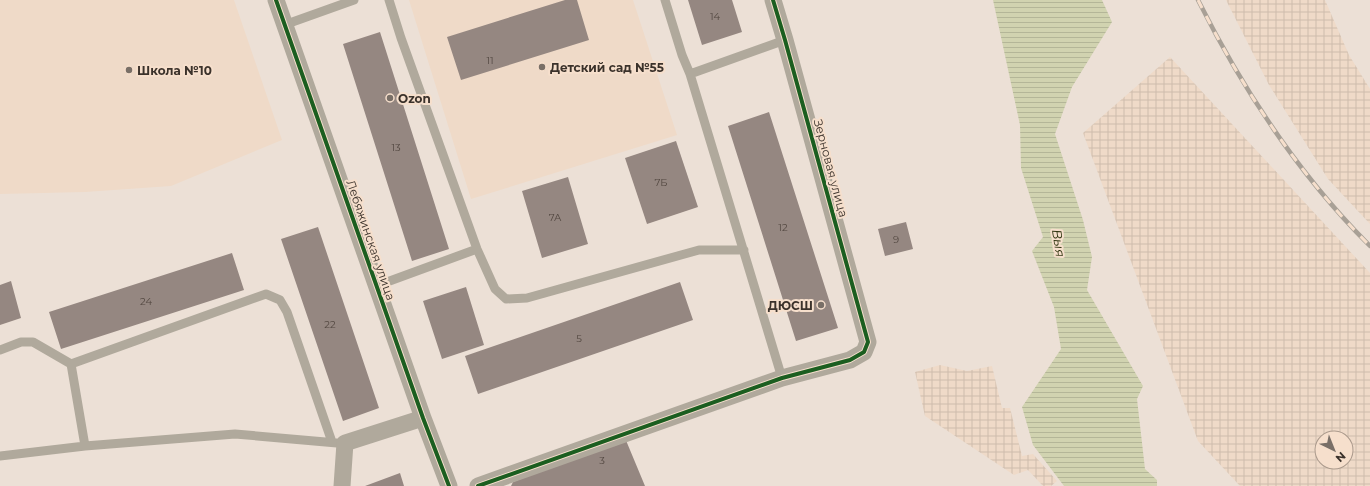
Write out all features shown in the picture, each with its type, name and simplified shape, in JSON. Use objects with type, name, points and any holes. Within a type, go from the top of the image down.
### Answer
[{"type":"street","name":"Лебяжинская улица","points":[[276,0],[376,286],[449,486]]},
{"type":"street","name":"Зерновая улица","points":[[773,0],[868,342],[864,352],[850,360],[782,378]]},
{"type":"street","points":[[478,486],[782,378]]},
{"type":"street","points":[[342,486],[338,443],[423,418]]},
{"type":"lane","points":[[284,25],[354,0]]},
{"type":"lane","points":[[389,0],[401,38],[477,249],[495,289],[506,299],[527,298],[699,250],[744,250]]},
{"type":"lane","points":[[665,0],[682,55],[690,74],[782,378]]},
{"type":"lane","points":[[690,74],[785,40]]},
{"type":"lane","points":[[376,286],[477,249]]},
{"type":"lane","points":[[0,350],[21,342],[33,342],[71,364],[266,294],[280,300],[288,312],[338,443],[235,434],[85,446],[0,456]]},
{"type":"lane","points":[[71,364],[85,446]]},
{"type":"shaded area","name":"Школа №10","points":[[0,0],[234,0],[282,140],[171,186],[85,192],[0,194]]},
{"type":"shaded area","name":"Детский сад №55","points":[[409,0],[633,0],[677,135],[471,199]]},
{"type":"shaded area","points":[[1226,0],[1325,0],[1349,55],[1370,89],[1370,224],[1328,179],[1269,85]]},
{"type":"shaded area","points":[[1170,57],[1370,273],[1370,486],[1240,486],[1198,441],[1083,133]]},
{"type":"shaded area","points":[[940,365],[967,371],[992,366],[1002,408],[1010,408],[1022,456],[1033,454],[1057,481],[1051,486],[1043,486],[1028,470],[1014,475],[925,416],[915,372]]},
{"type":"water","name":"Выя","points":[[993,0],[1102,0],[1112,22],[1072,87],[1055,134],[1083,220],[1092,257],[1087,290],[1143,386],[1137,399],[1145,469],[1157,480],[1157,486],[1064,486],[1033,445],[1022,407],[1061,349],[1054,307],[1032,251],[1043,237],[1021,168],[1020,125]]},
{"type":"building","points":[[565,0],[577,0],[589,40],[461,80],[447,37]]},
{"type":"building","points":[[688,0],[732,0],[742,32],[702,45]]},
{"type":"building","points":[[380,32],[449,249],[412,261],[343,44]]},
{"type":"building","points":[[769,112],[838,328],[796,341],[728,126]]},
{"type":"building","points":[[676,141],[698,207],[647,224],[625,158]]},
{"type":"building","points":[[568,177],[588,244],[542,258],[522,191]]},
{"type":"building","points":[[906,222],[913,249],[885,256],[878,229]]},
{"type":"building","points":[[318,227],[379,408],[343,421],[281,239]]},
{"type":"building","points":[[232,253],[244,290],[61,349],[49,312]]},
{"type":"building","points":[[11,281],[21,318],[0,325],[0,285]]},
{"type":"building","points":[[680,282],[693,320],[478,394],[465,356]]},
{"type":"building","points":[[466,287],[484,345],[442,359],[423,301]]},
{"type":"building","points":[[625,438],[645,486],[511,486],[513,482]]},
{"type":"building","points":[[400,473],[404,486],[365,486]]},
{"type":"railway","points":[[1198,0],[1253,99],[1274,130],[1296,161],[1344,219],[1370,246]]},
{"type":"cycle path","points":[[276,0],[423,418],[449,486]]},
{"type":"cycle path","points":[[478,486],[782,378],[850,360],[864,352],[868,342],[773,0]]},
{"type":"place","name":"Детский сад №55","points":[[542,67]]},
{"type":"place","name":"Школа №10","points":[[129,70]]},
{"type":"place","name":"Ozon","points":[[390,98]]},
{"type":"place","name":"ДЮСШ","points":[[821,305]]}]
